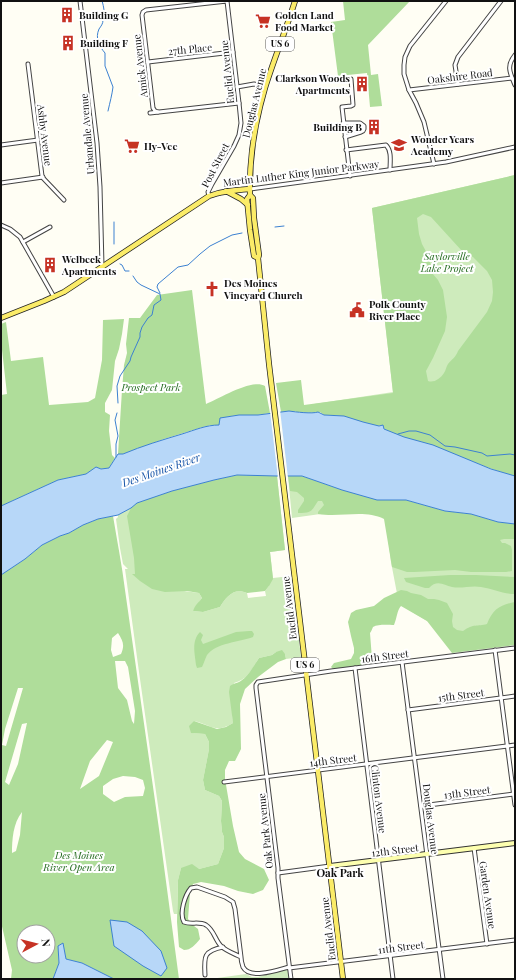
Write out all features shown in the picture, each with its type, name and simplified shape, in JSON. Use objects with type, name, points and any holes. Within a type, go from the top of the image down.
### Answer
[{"type":"main road","name":"Douglas Avenue","points":[[250,189],[253,143],[259,112],[265,87],[295,1]]},
{"type":"main road","name":"Martin Luther King Junior Parkway","points":[[1,318],[64,292],[209,196],[226,191],[250,189]]},
{"type":"main road","name":"Euclid Avenue","points":[[250,189],[250,195],[247,199],[250,230],[254,256],[258,258]]},
{"type":"main road","points":[[226,191],[248,205]]},
{"type":"main road","name":"Euclid Avenue","points":[[250,195],[253,198],[269,364],[343,979]]},
{"type":"main road","name":"12th Street","points":[[330,866],[515,843]]},
{"type":"street","name":"Urbandale Avenue","points":[[80,1],[97,143],[100,186],[102,266]]},
{"type":"street","name":"Amick Avenue","points":[[158,112],[153,108],[142,15],[143,12],[146,10],[227,1]]},
{"type":"street","name":"Euclid Avenue","points":[[227,1],[241,123],[239,135],[236,141]]},
{"type":"street","points":[[434,164],[422,114],[409,90],[404,74],[404,65],[410,46],[446,1]]},
{"type":"street","points":[[458,84],[455,65],[458,57],[501,1]]},
{"type":"street","name":"27th Place","points":[[148,62],[233,52]]},
{"type":"street","points":[[515,55],[510,64],[512,78],[515,85]]},
{"type":"street","name":"Ashby Avenue","points":[[28,64],[43,177],[64,200]]},
{"type":"street","name":"Oakshire Road","points":[[409,90],[512,78]]},
{"type":"street","points":[[350,176],[342,107],[353,105],[351,79]]},
{"type":"street","points":[[237,87],[254,84],[265,87]]},
{"type":"street","points":[[150,113],[239,103]]},
{"type":"street","points":[[344,123],[360,123],[364,126],[363,131],[345,137]]},
{"type":"street","points":[[1,144],[38,140]]},
{"type":"street","name":"Post Street","points":[[209,196],[208,192],[232,151],[236,141]]},
{"type":"street","points":[[346,150],[386,146],[389,147],[390,170]]},
{"type":"street","name":"Martin Luther King Junior Parkway","points":[[250,189],[434,164],[515,147]]},
{"type":"street","points":[[1,183],[43,177]]},
{"type":"street","points":[[1,225],[15,232],[23,242],[54,297]]},
{"type":"street","points":[[23,242],[50,227]]},
{"type":"street","name":"16th Street","points":[[258,682],[515,648]]},
{"type":"street","points":[[495,650],[515,805]]},
{"type":"street","name":"Douglas Avenue","points":[[402,662],[442,979]]},
{"type":"street","name":"Clinton Avenue","points":[[355,668],[393,979]]},
{"type":"street","name":"Oak Park Avenue","points":[[258,682],[256,688],[291,979]]},
{"type":"street","name":"15th Street","points":[[408,710],[515,696]]},
{"type":"street","name":"14th Street","points":[[224,782],[515,745]]},
{"type":"street","name":"13th Street","points":[[421,806],[514,794]]},
{"type":"street","name":"Garden Avenue","points":[[474,848],[487,944]]},
{"type":"street","name":"12th Street","points":[[278,873],[330,866]]},
{"type":"street","points":[[193,887],[225,897],[231,900],[234,904],[241,957],[223,947],[207,925],[202,923],[188,924],[184,922],[182,911],[186,895],[193,887]]},
{"type":"street","name":"11th Street","points":[[241,957],[245,970],[259,974],[289,968],[515,940]]},
{"type":"street","points":[[205,975],[205,958],[207,954],[213,949],[223,947]]},
{"type":"green space","points":[[343,1],[410,1],[368,45],[371,75],[378,74],[382,106],[370,107],[367,73],[338,76],[331,22],[345,20]]},
{"type":"green space","name":"Saylorville Lake Project","points":[[515,175],[515,476],[314,404],[393,392],[372,208]]},
{"type":"green space","name":"Saylorville Lake Project","points":[[515,175],[515,476],[427,444],[399,436],[380,425],[334,415],[324,415],[320,412],[281,412],[276,383],[301,380],[304,405],[393,393],[372,208]],"holes":[[[423,214],[431,217],[462,251],[473,257],[487,271],[492,280],[493,292],[492,301],[487,312],[448,364],[445,372],[439,379],[428,381],[426,371],[445,331],[447,317],[443,290],[438,280],[432,273],[429,257],[422,244],[419,234],[417,218]]]},
{"type":"green space","name":"Prospect Park","points":[[192,290],[206,404],[236,390],[259,384],[265,386],[270,413],[231,416],[219,425],[203,427],[123,454],[118,454],[129,318],[140,318],[157,295]]},
{"type":"green space","points":[[124,319],[119,349],[115,361],[112,390],[105,403],[105,412],[110,415],[109,431],[112,455],[115,458],[109,468],[101,469],[96,467],[86,474],[58,480],[1,506],[1,395],[7,394],[1,341],[1,324],[6,322],[11,361],[43,357],[49,405],[88,402],[95,398],[102,360],[103,320]]},
{"type":"green space","points":[[237,475],[277,476],[285,550],[270,552],[273,579],[265,591],[247,593],[242,591],[234,592],[220,607],[203,612],[193,611],[202,598],[199,593],[187,591],[165,592],[152,589],[132,574],[135,574],[134,558],[127,516],[131,508],[137,503],[172,491]]},
{"type":"green space","points":[[248,475],[277,476],[285,550],[270,552],[273,578],[291,576],[301,657],[286,659],[285,654],[276,652],[272,655],[259,658],[243,679],[234,683],[232,709],[233,723],[222,728],[214,728],[194,721],[192,733],[205,734],[209,742],[203,780],[205,790],[219,796],[222,801],[221,821],[224,837],[224,848],[218,864],[199,869],[181,868],[178,880],[177,914],[174,914],[125,569],[128,569],[123,564],[116,519],[118,515],[137,503],[201,483]],"holes":[[[269,586],[265,591],[266,596],[248,598],[247,593],[242,591],[234,592],[220,607],[203,612],[193,611],[202,598],[199,593],[184,591]]]},
{"type":"green space","points":[[288,476],[369,497],[515,524],[515,645],[442,630],[399,604],[391,562],[384,505],[292,518]]},
{"type":"green space","points":[[288,476],[302,476],[377,500],[406,500],[445,511],[471,514],[498,522],[515,524],[515,539],[500,540],[502,543],[511,546],[512,571],[471,572],[455,570],[407,572],[392,567],[384,519],[376,516],[360,514],[318,514],[324,505],[322,501],[318,501],[309,512],[298,513],[304,498],[297,492],[290,491]]},
{"type":"green space","name":"Des Moines River Open Area","points":[[113,516],[124,581],[179,979],[114,979],[82,963],[66,959],[63,944],[58,946],[59,963],[53,979],[11,979],[12,970],[1,922],[1,575],[25,559],[42,545],[98,519]],"holes":[[[118,633],[123,643],[121,654],[113,657],[111,650],[112,638]],[[115,661],[125,661],[128,667],[135,711],[134,724],[127,700],[118,688]],[[18,688],[23,688],[6,746],[2,745],[5,729]],[[27,723],[18,764],[9,785],[5,782],[22,724]],[[107,740],[113,742],[99,776],[80,789],[90,761]],[[123,776],[135,777],[143,780],[145,788],[143,796],[125,797],[114,802],[103,794],[103,786],[113,779]],[[22,812],[20,835],[16,851],[12,853],[15,826]]]},
{"type":"green space","points":[[450,575],[515,577],[515,594],[474,586],[452,587],[440,583],[432,585],[429,588],[425,588],[406,582],[404,578]]},
{"type":"green space","points":[[401,590],[421,595],[428,599],[439,600],[447,603],[453,614],[453,627],[457,630],[463,631],[473,626],[487,624],[498,608],[515,602],[515,645],[452,653],[427,621],[401,606],[394,625],[380,625],[373,627],[370,633],[372,659],[370,664],[333,669],[331,667],[334,663],[351,659],[354,653],[348,622],[351,613],[356,610],[374,606],[384,598]]},
{"type":"green space","points":[[252,631],[254,634],[253,637],[222,645],[211,651],[207,655],[202,667],[197,668],[194,652],[195,639],[200,632],[203,635],[201,640],[203,644],[236,632]]},
{"type":"green space","points":[[282,650],[286,659],[278,662],[245,689],[240,704],[241,749],[235,761],[229,761],[225,770],[225,779],[233,826],[239,852],[245,859],[264,869],[269,880],[263,890],[253,894],[224,886],[201,882],[193,884],[190,893],[188,919],[198,929],[200,939],[191,948],[184,950],[179,947],[177,922],[178,880],[181,868],[192,864],[199,869],[218,864],[224,848],[224,837],[221,821],[222,801],[219,796],[205,790],[203,780],[209,742],[205,734],[191,733],[189,726],[194,721],[217,729],[226,727],[233,723],[229,692],[230,686],[245,678],[259,658],[272,655]]},
{"type":"green space","points":[[289,967],[291,979],[210,979],[246,974],[252,977],[258,977]]},
{"type":"water","name":"Des Moines River","points":[[289,411],[308,413],[318,412],[324,415],[344,416],[379,426],[383,425],[384,429],[404,437],[433,445],[491,469],[515,476],[515,524],[498,522],[471,514],[445,511],[406,500],[377,500],[302,476],[237,475],[172,491],[137,503],[118,515],[98,519],[83,525],[42,545],[25,559],[1,575],[1,506],[58,480],[86,474],[96,467],[101,469],[109,468],[118,454],[123,454],[137,448],[200,428],[219,425],[220,418]]},
{"type":"water","points":[[110,920],[127,922],[142,931],[161,951],[167,968],[161,976],[143,966],[114,946]]},
{"type":"water","points":[[63,943],[66,959],[82,963],[114,979],[53,979],[59,963],[58,946]]},
{"type":"pier","points":[[280,410],[288,478],[278,478],[270,411]]},
{"type":"waterway","points":[[102,1],[104,15],[97,36],[99,45],[105,53],[105,66],[113,87],[108,111]]},
{"type":"waterway","points":[[114,222],[114,244]]},
{"type":"waterway","points":[[275,227],[284,226]]},
{"type":"waterway","points":[[160,293],[157,287],[158,284],[178,267],[188,265],[210,246],[232,235],[242,233]]},
{"type":"waterway","points":[[120,264],[125,271],[129,271]]},
{"type":"waterway","points":[[118,403],[117,386],[120,376],[130,361],[140,337],[142,327],[152,315],[154,305],[161,300],[160,294],[141,285],[133,276]]},
{"type":"waterway","points":[[116,457],[116,444],[118,436],[115,420],[117,413]]},
{"type":"waterway","points":[[398,434],[416,431],[430,435],[445,446],[482,453],[487,456],[515,455]]},
{"type":"place","name":"Building G","points":[[67,15]]},
{"type":"place","name":"Golden Land Food Market","points":[[263,21]]},
{"type":"place","name":"Building F","points":[[68,43]]},
{"type":"place","name":"Clarkson Woods Apartments","points":[[362,84]]},
{"type":"place","name":"Building B","points":[[374,127]]},
{"type":"place","name":"Wonder Years Academy","points":[[399,145]]},
{"type":"place","name":"Hy-Vee","points":[[132,146]]},
{"type":"place","name":"Welbeck Apartments","points":[[50,265]]},
{"type":"place","name":"Des Moines Vineyard Church","points":[[212,289]]},
{"type":"place","name":"Polk County River Place","points":[[357,310]]},
{"type":"district","name":"Oak Park","points":[[340,873]]}]
